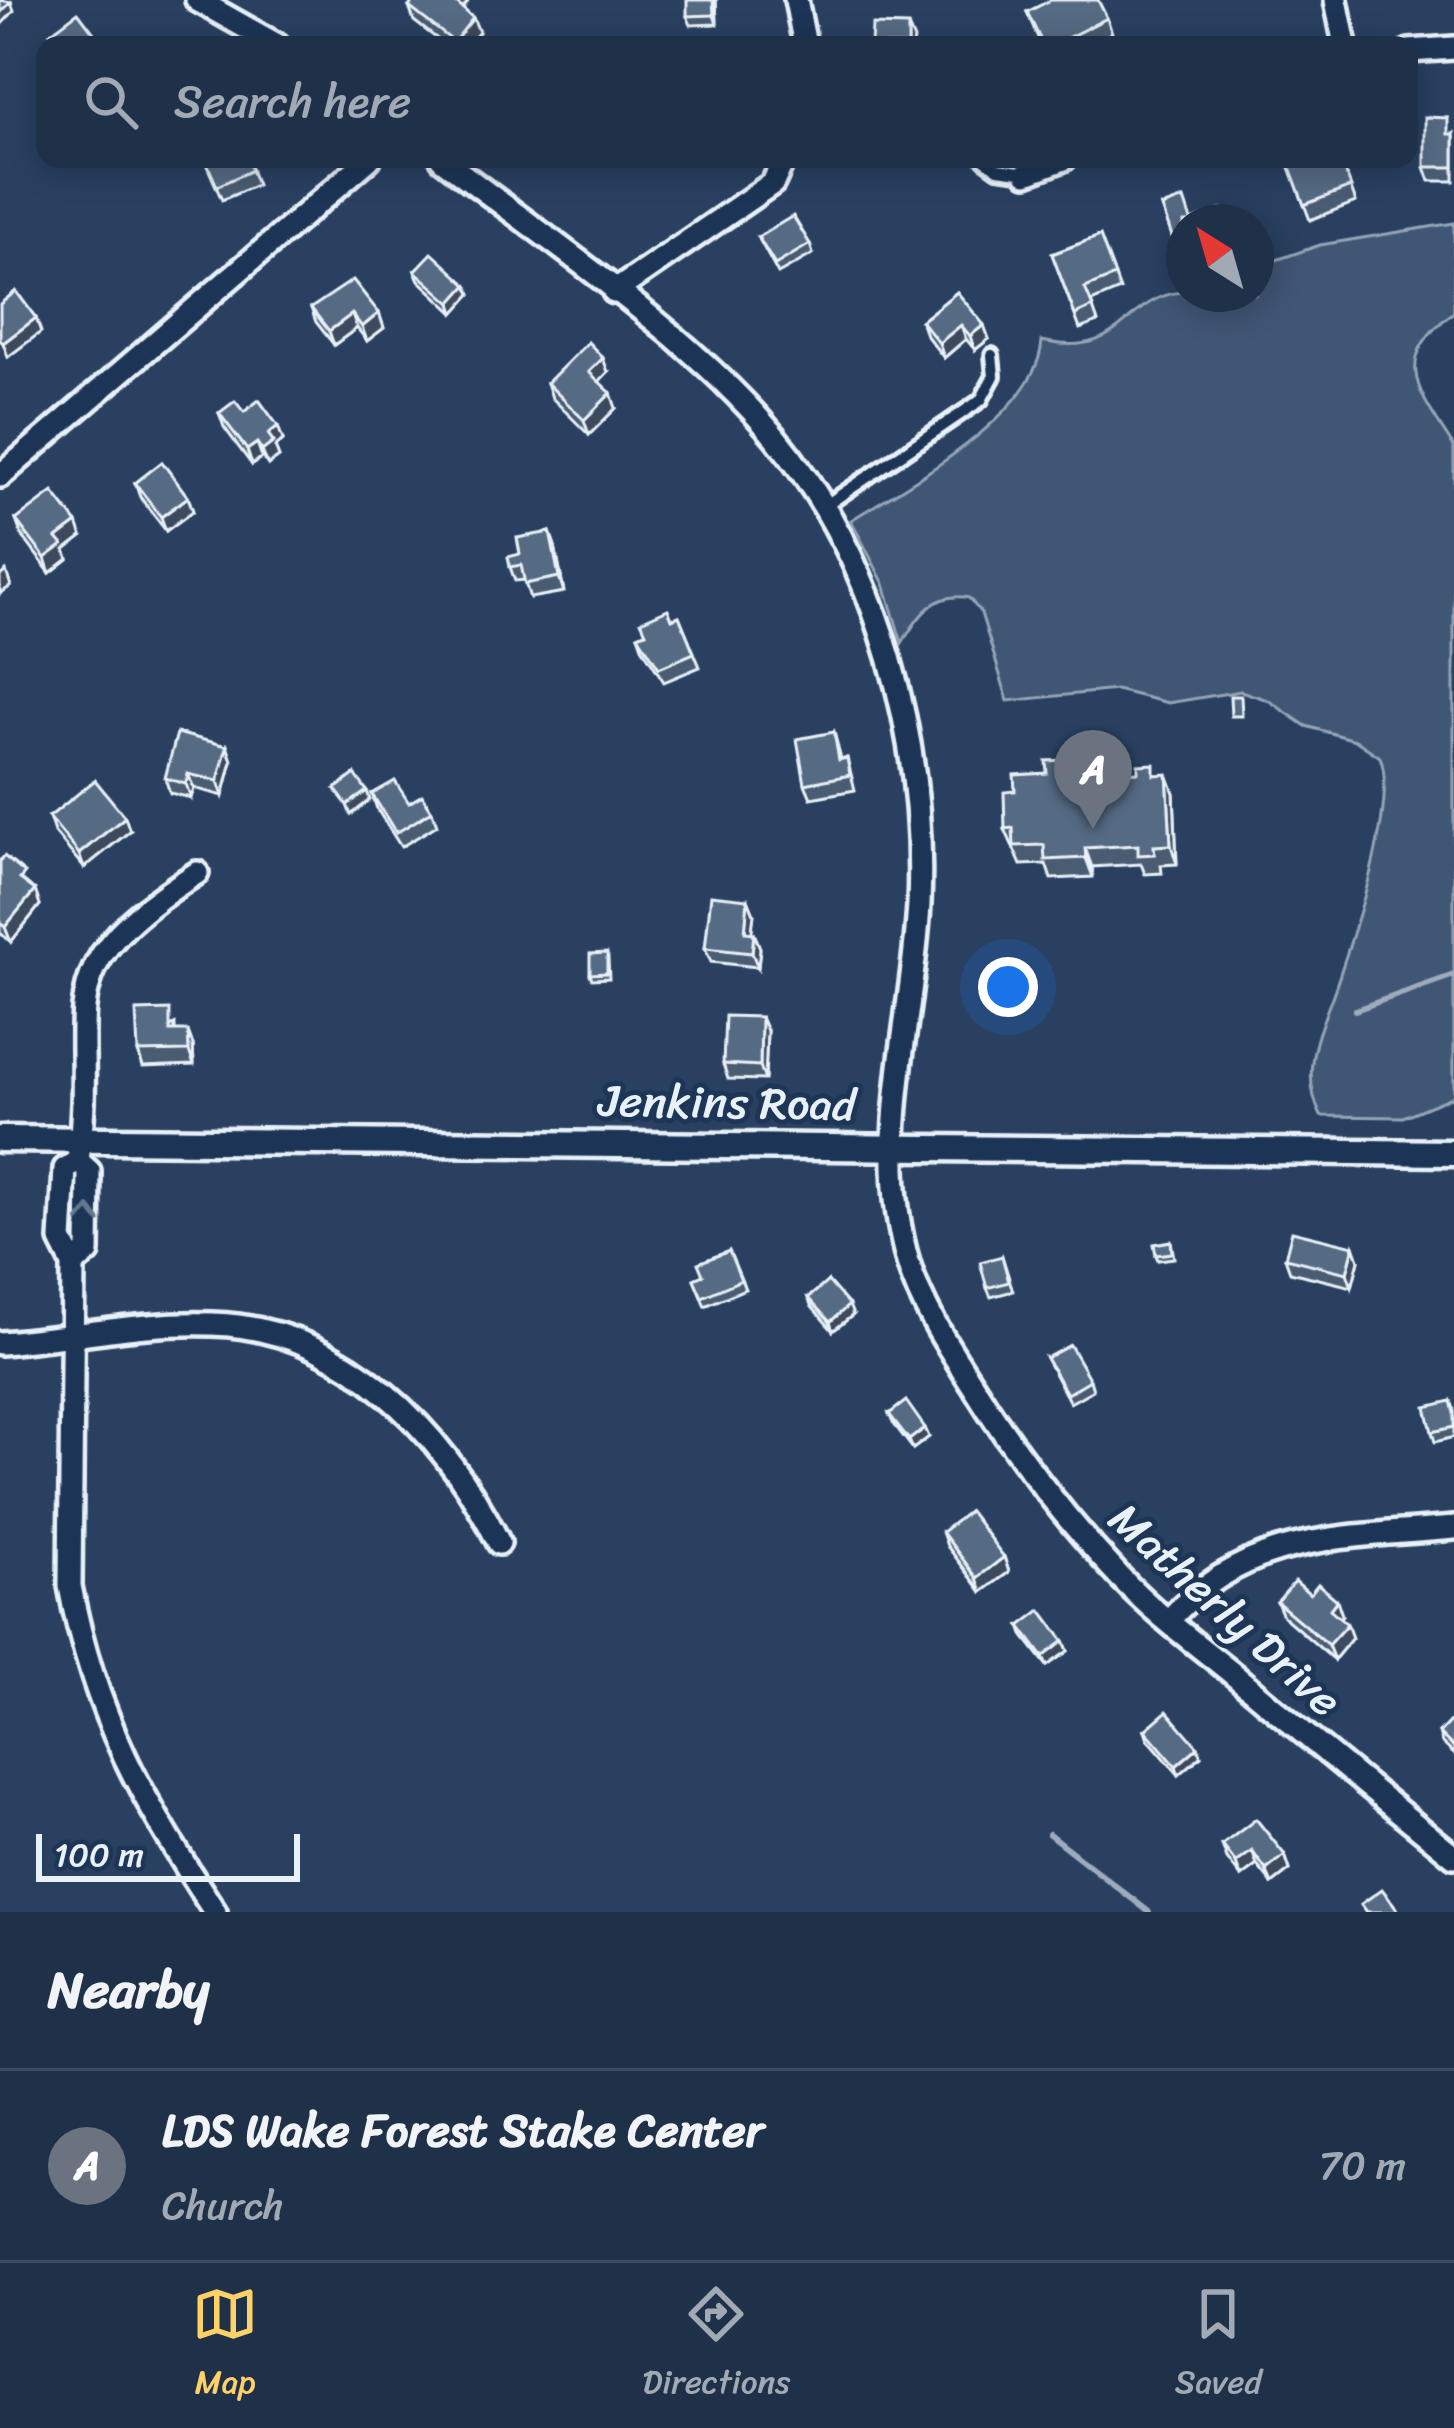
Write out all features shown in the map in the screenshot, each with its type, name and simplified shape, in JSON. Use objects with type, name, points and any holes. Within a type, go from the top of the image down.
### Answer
[{"type":"street","points":[[197,0],[261,36]]},
{"type":"street","points":[[796,0],[803,36]]},
{"type":"street","points":[[1336,0],[1343,36]]},
{"type":"street","points":[[1418,50],[1454,48]]},
{"type":"street","points":[[0,476],[359,168]]},
{"type":"street","name":"Matherly Drive","points":[[454,168],[614,292],[761,422],[822,508],[887,650],[916,772],[919,910],[891,1146],[908,1264],[956,1358],[1012,1447],[1122,1579],[1454,1856]]},
{"type":"street","points":[[614,292],[772,183],[780,168]]},
{"type":"street","points":[[1027,173],[1040,168]]},
{"type":"street","points":[[197,873],[121,927],[92,971],[80,1027],[79,1151],[89,1171],[88,1252],[73,1264],[70,1586],[93,1689],[124,1763],[215,1912]]},
{"type":"street","name":"Jenkins Road","points":[[0,1139],[79,1151],[891,1146],[1454,1153]]},
{"type":"street","points":[[0,1342],[209,1323],[264,1329],[330,1357],[387,1394],[436,1440],[499,1543]]},
{"type":"street","points":[[1169,1620],[1195,1591],[1245,1558],[1283,1546],[1454,1528]]},
{"type":"lane","points":[[997,168],[1027,173]]},
{"type":"lane","points":[[822,508],[981,400],[994,376],[992,355]]},
{"type":"shaded area","points":[[1454,223],[1454,312],[1422,346],[1416,377],[1454,447],[1454,1096],[1403,1117],[1321,1116],[1311,1079],[1315,1044],[1373,864],[1384,803],[1380,757],[1355,740],[1306,726],[1268,700],[1241,691],[1168,703],[1116,690],[1008,701],[981,613],[969,598],[937,602],[921,615],[902,643],[884,584],[851,520],[936,467],[995,420],[1035,368],[1042,341],[1091,342],[1166,295],[1166,312],[1274,312],[1274,261],[1320,245]]},
{"type":"building","points":[[414,0],[453,0],[473,18],[459,36],[446,36],[409,7]]},
{"type":"building","points":[[687,0],[713,0],[714,15],[687,16]]},
{"type":"building","points":[[1051,0],[1098,0],[1107,18],[1071,36],[1039,36],[1027,12]]},
{"type":"building","points":[[78,12],[96,36],[52,36],[50,33]]},
{"type":"building","points":[[872,25],[908,26],[908,36],[871,36]]},
{"type":"building","points":[[1425,117],[1448,118],[1448,134],[1454,134],[1454,167],[1425,167]]},
{"type":"building","points":[[209,168],[251,168],[252,170],[217,186]]},
{"type":"building","points":[[1290,168],[1344,168],[1351,187],[1304,205]]},
{"type":"building","points":[[793,216],[810,244],[775,265],[758,237]]},
{"type":"building","points":[[1100,236],[1115,276],[1085,288],[1093,307],[1075,315],[1052,254]]},
{"type":"building","points":[[432,253],[467,285],[451,303],[415,271]]},
{"type":"building","points":[[353,280],[379,313],[362,327],[352,314],[329,331],[311,308]]},
{"type":"building","points":[[16,291],[36,318],[3,343],[0,304]]},
{"type":"building","points":[[957,292],[984,325],[970,336],[961,325],[939,343],[921,321]]},
{"type":"building","points":[[588,342],[603,358],[589,372],[611,393],[584,420],[547,383]]},
{"type":"building","points":[[259,400],[278,426],[268,434],[274,442],[262,451],[257,443],[247,450],[219,413],[235,401],[244,412]]},
{"type":"building","points":[[162,462],[188,497],[161,517],[135,483]]},
{"type":"building","points":[[53,492],[77,523],[57,538],[63,545],[45,558],[16,520]]},
{"type":"building","points":[[550,532],[559,577],[525,584],[521,565],[510,567],[508,557],[520,554],[517,538]]},
{"type":"building","points":[[668,609],[672,619],[679,616],[694,653],[659,668],[638,635],[646,632],[641,621]]},
{"type":"building","points":[[1230,696],[1241,696],[1242,716],[1231,716]]},
{"type":"building","points":[[834,732],[839,760],[847,758],[850,775],[805,784],[797,739]]},
{"type":"building","points":[[177,733],[227,746],[218,781],[188,774],[186,784],[165,778]]},
{"type":"building","points":[[1083,759],[1084,775],[1138,772],[1138,765],[1154,764],[1154,775],[1167,774],[1171,845],[1154,846],[1155,854],[1138,855],[1138,845],[1085,848],[1086,858],[1045,860],[1044,845],[1014,846],[1013,828],[1005,829],[1004,792],[1015,791],[1014,775],[1047,773],[1046,761]]},
{"type":"building","points":[[355,774],[367,791],[347,805],[335,789]]},
{"type":"building","points":[[95,780],[125,817],[79,854],[49,817]]},
{"type":"building","points":[[395,781],[409,803],[422,795],[432,811],[396,833],[372,794]]},
{"type":"building","points":[[4,856],[25,873],[20,879],[35,890],[5,927],[0,923],[0,861]]},
{"type":"building","points":[[711,895],[748,899],[745,932],[754,933],[752,953],[705,948]]},
{"type":"building","points":[[607,953],[607,973],[590,974],[590,954]]},
{"type":"building","points":[[170,1010],[170,1031],[188,1031],[189,1051],[138,1052],[136,1011]]},
{"type":"building","points":[[725,1016],[761,1017],[760,1066],[723,1064]]},
{"type":"building","points":[[1292,1231],[1354,1246],[1347,1273],[1285,1258]]},
{"type":"building","points":[[1171,1241],[1172,1253],[1156,1255],[1154,1244]]},
{"type":"building","points":[[729,1251],[741,1280],[702,1297],[694,1279],[703,1275],[698,1263]]},
{"type":"building","points":[[1002,1256],[1009,1282],[987,1288],[980,1262]]},
{"type":"building","points":[[828,1281],[849,1305],[830,1322],[808,1298]]},
{"type":"building","points":[[1070,1345],[1090,1380],[1067,1394],[1046,1358]]},
{"type":"building","points":[[906,1401],[925,1428],[909,1440],[889,1414]]},
{"type":"building","points":[[1451,1401],[1454,1427],[1432,1432],[1426,1407]]},
{"type":"building","points":[[969,1511],[1004,1557],[977,1578],[942,1532]]},
{"type":"building","points":[[1295,1581],[1310,1594],[1318,1584],[1337,1600],[1330,1609],[1347,1624],[1328,1645],[1277,1602]]},
{"type":"building","points":[[1041,1610],[1064,1641],[1043,1657],[1020,1626]]},
{"type":"building","points":[[1167,1711],[1198,1747],[1176,1766],[1145,1730]]},
{"type":"building","points":[[1454,1717],[1454,1748],[1439,1733]]},
{"type":"building","points":[[1256,1819],[1285,1855],[1266,1870],[1252,1851],[1236,1863],[1222,1845]]},
{"type":"building","points":[[1382,1889],[1398,1910],[1367,1912],[1361,1904]]},
{"type":"waterway","points":[[1355,1010],[1454,975]]},
{"type":"waterway","points":[[1049,1834],[1149,1912]]},
{"type":"place","name":"LDS Wake Forest Stake Center","points":[[1093,829]]}]
